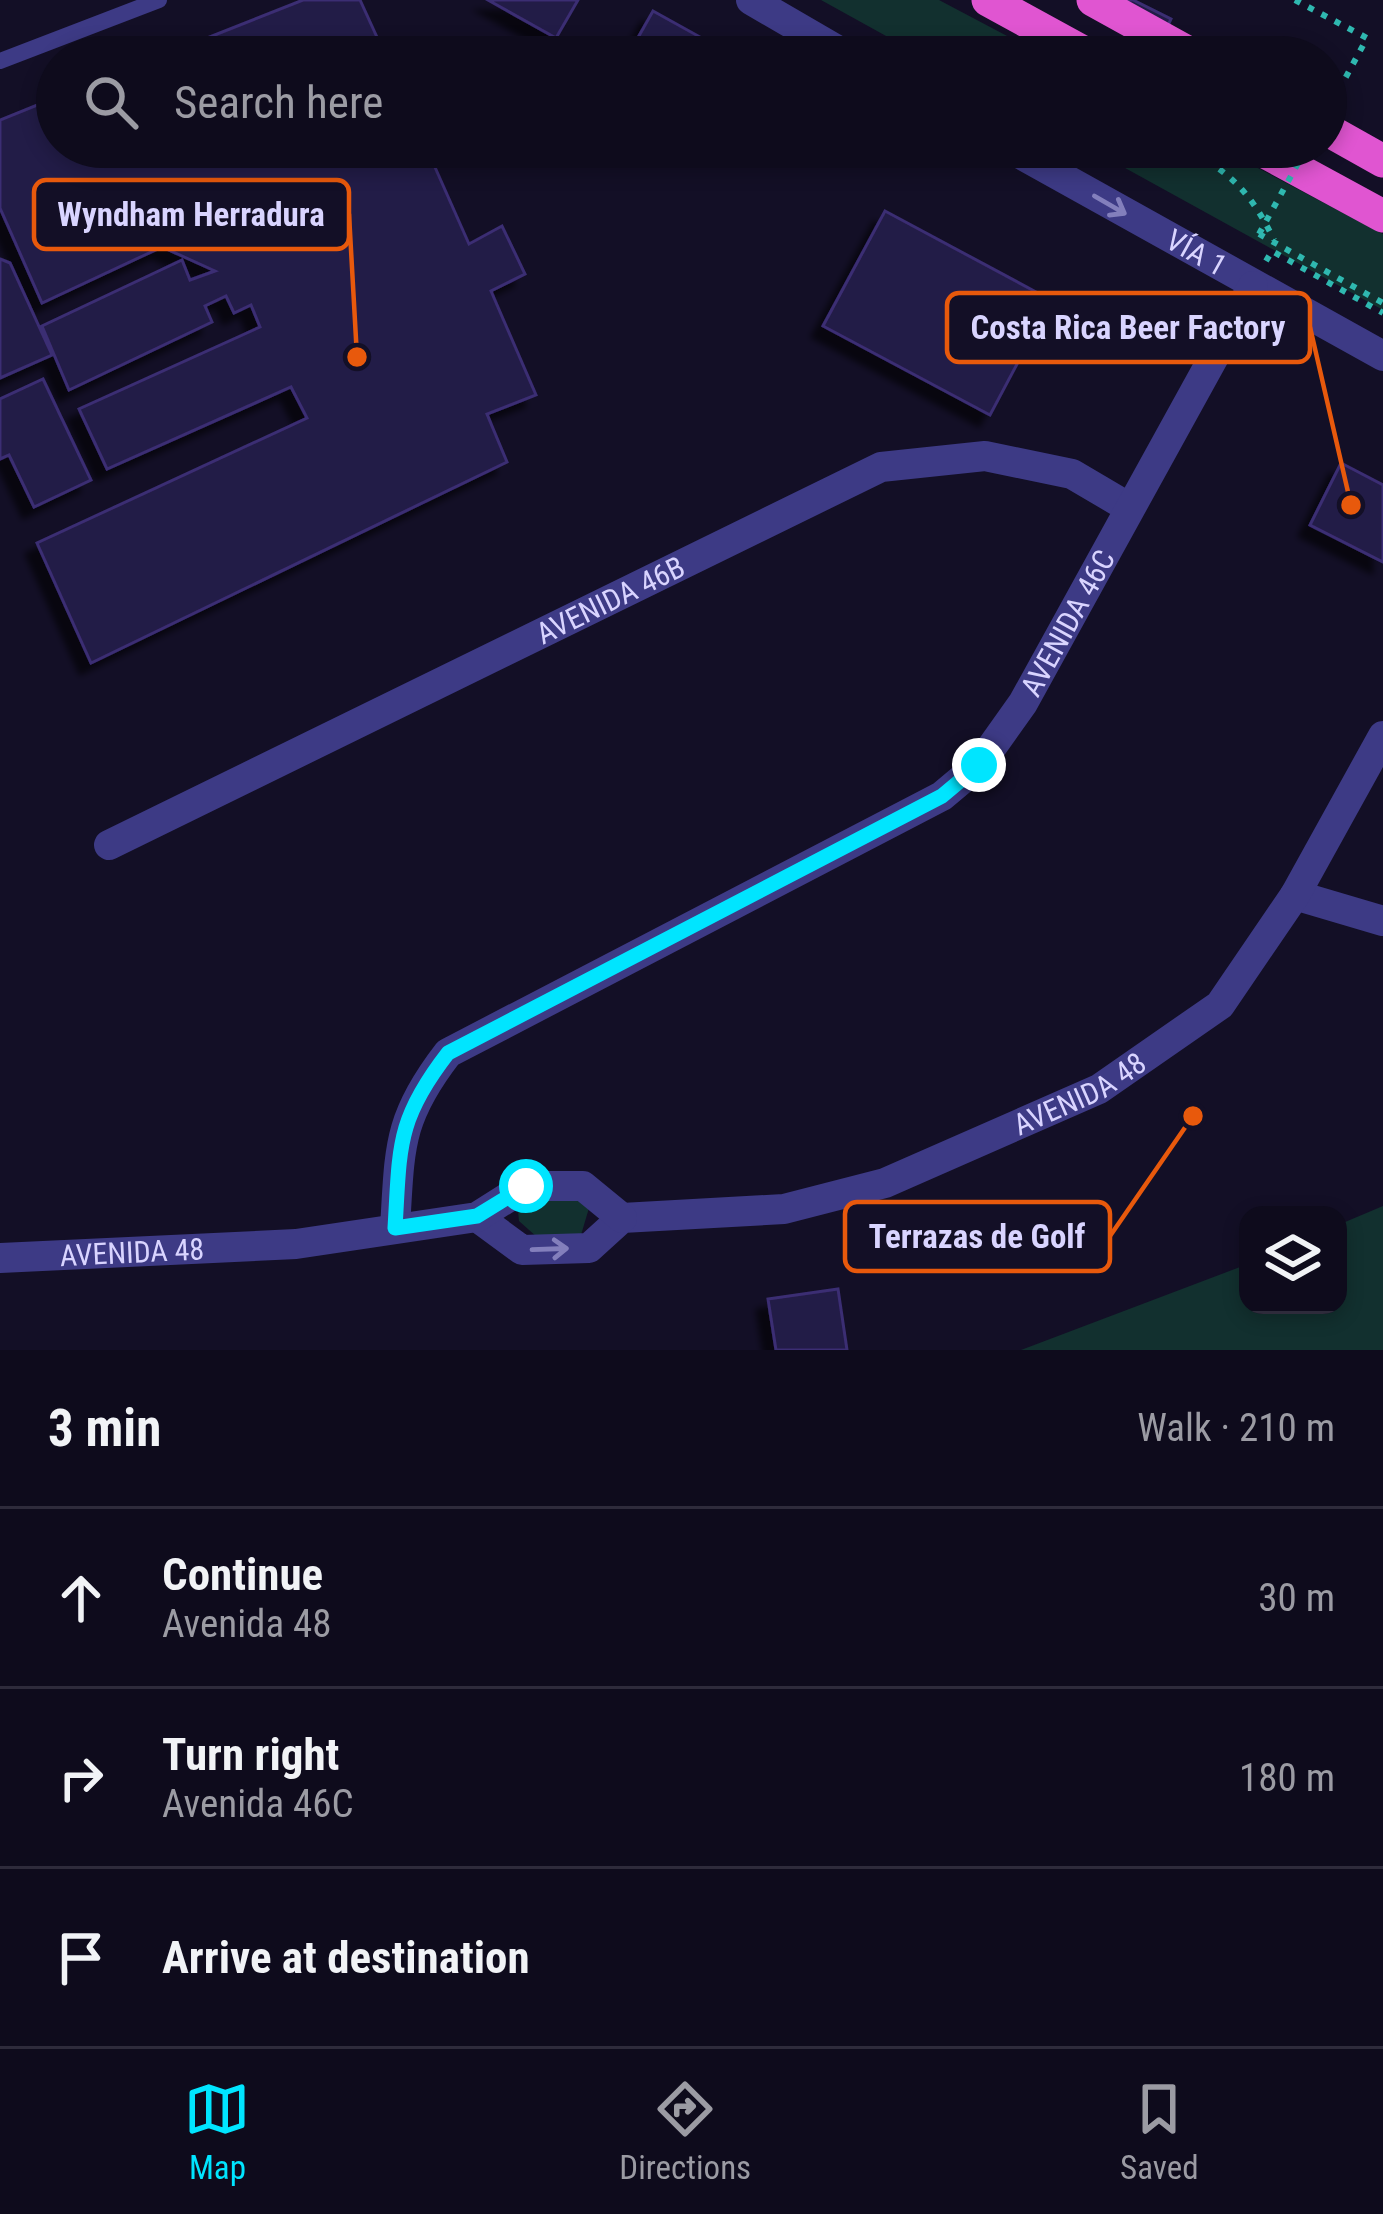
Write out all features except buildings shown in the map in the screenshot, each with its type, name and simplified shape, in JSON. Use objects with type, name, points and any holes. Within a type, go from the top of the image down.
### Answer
[{"type":"highway","points":[[988,0],[1054,36]]},
{"type":"highway","points":[[1093,0],[1158,36]]},
{"type":"highway","points":[[1347,141],[1383,161]]},
{"type":"highway","points":[[1295,168],[1383,216]]},
{"type":"street","points":[[751,0],[813,36]]},
{"type":"street","name":"VÍA 1","points":[[1045,168],[1383,356]]},
{"type":"street","name":"AVENIDA 46C","points":[[395,1228],[400,1141],[418,1091],[448,1053],[942,796],[979,765],[1023,703],[1253,286]]},
{"type":"street","name":"AVENIDA 46B","points":[[109,844],[881,467],[985,457],[1072,475],[1128,506]]},
{"type":"street","name":"AVENIDA 48","points":[[477,1216],[522,1250],[589,1248],[622,1218],[784,1209],[885,1184],[1100,1089],[1220,1005],[1295,895],[1383,736]]},
{"type":"street","points":[[1295,895],[1383,921]]},
{"type":"street","name":"AVENIDA 48","points":[[0,1258],[296,1244],[477,1216],[526,1186],[583,1186],[622,1218]]},
{"type":"lane","points":[[67,36],[159,0]]},
{"type":"lane","points":[[0,62],[36,48]]},
{"type":"path","points":[[1295,0],[1367,38],[1347,75]]},
{"type":"path","points":[[1223,168],[1259,209],[1275,243]]},
{"type":"path","points":[[1295,168],[1259,234],[1383,303]]},
{"type":"path","points":[[1253,286],[1271,251],[1383,313]]},
{"type":"green space","points":[[821,0],[939,0],[1007,36],[886,36]]},
{"type":"green space","points":[[1125,168],[1258,168],[1383,234],[1383,310]]},
{"type":"green space","points":[[576,1196],[589,1208],[581,1235],[538,1238],[519,1221],[525,1199]]},
{"type":"green space","points":[[1383,1206],[1383,1350],[1021,1350],[1239,1267],[1239,1314],[1347,1314],[1347,1221]]},
{"type":"place","name":"Wyndham Herradura","points":[[357,357]]},
{"type":"place","name":"Costa Rica Beer Factory","points":[[1351,505]]},
{"type":"place","name":"Terrazas de Golf","points":[[1193,1116]]},
{"type":"route","points":[[526,1186],[477,1216],[395,1228],[400,1141],[418,1091],[448,1053],[942,796],[979,765]]}]
